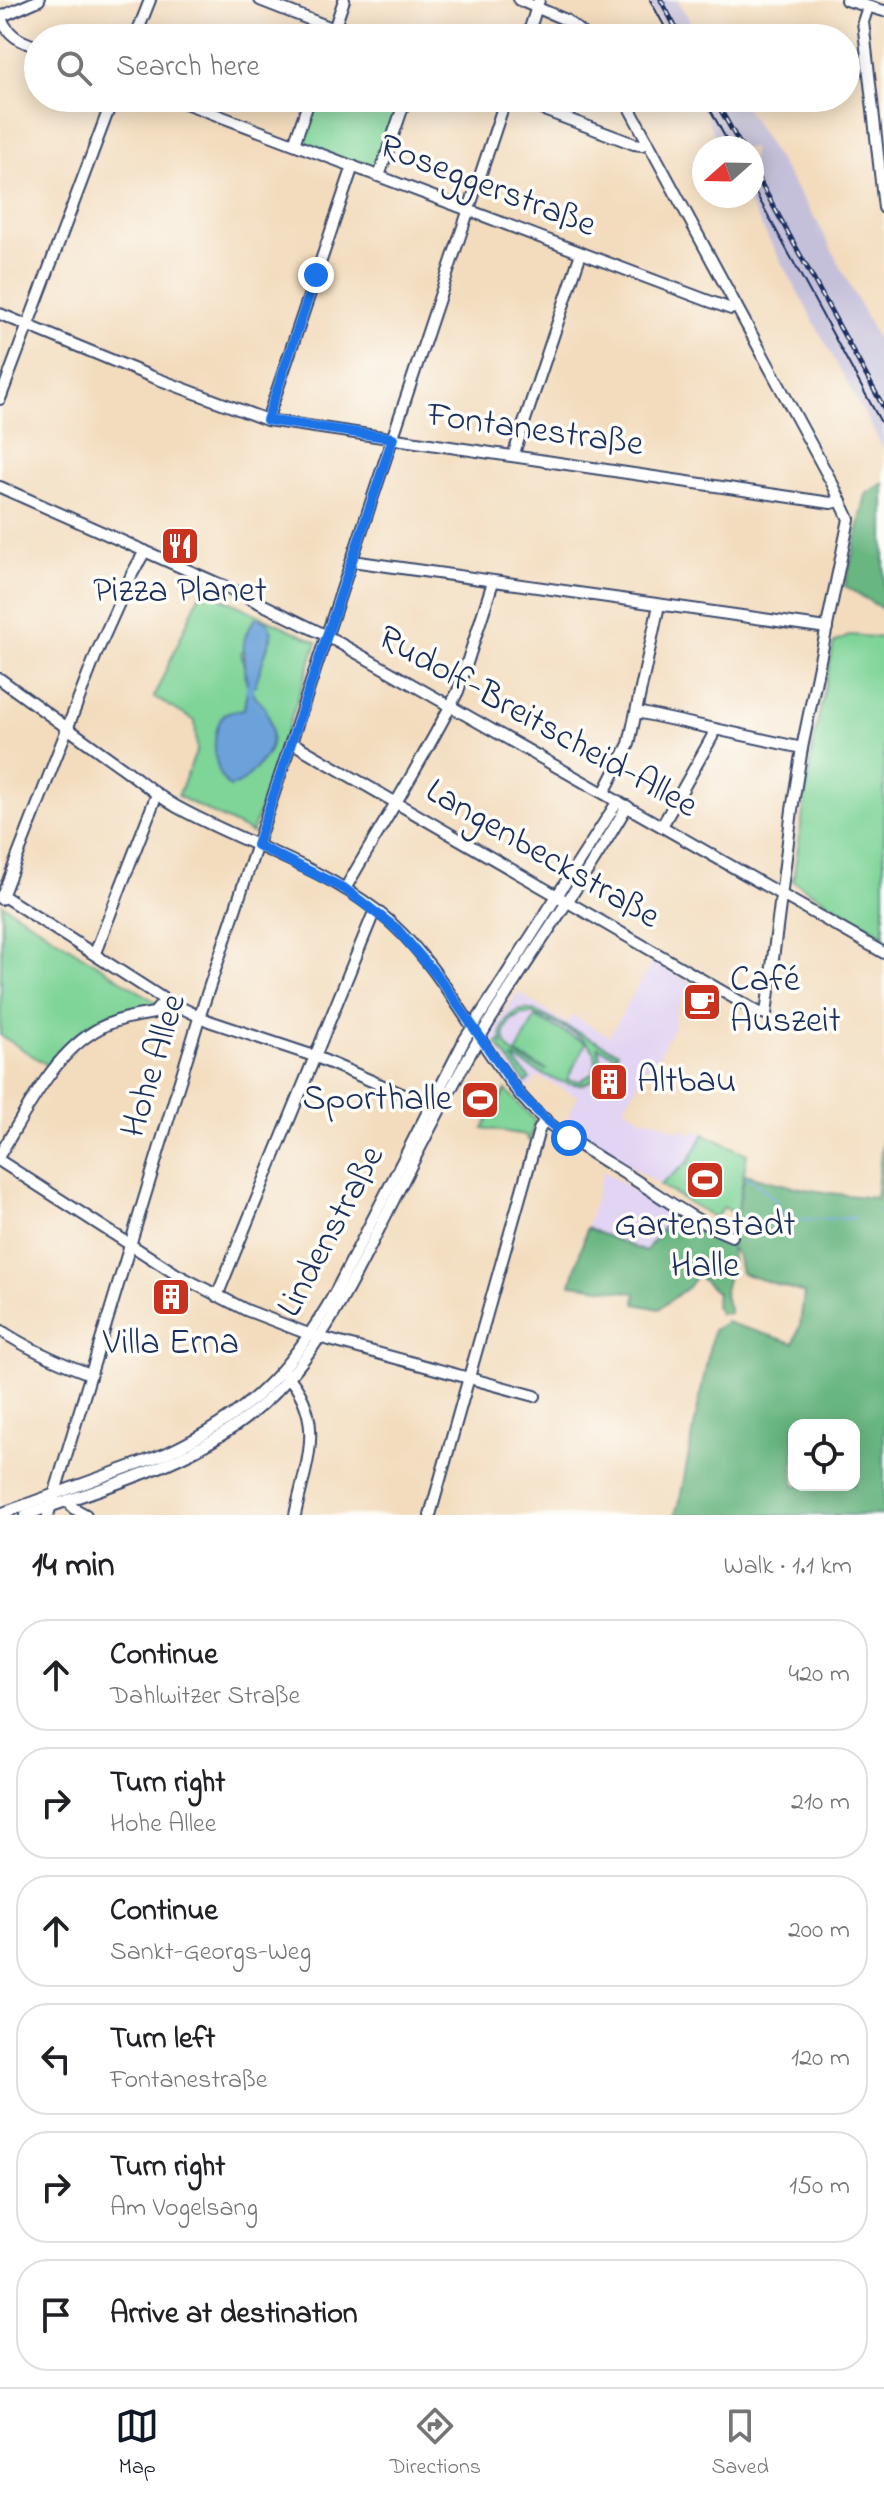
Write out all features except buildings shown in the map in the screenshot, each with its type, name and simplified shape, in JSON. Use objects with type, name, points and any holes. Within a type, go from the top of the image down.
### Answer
[{"type":"street","points":[[24,42],[6,30],[0,17],[39,0]]},
{"type":"street","points":[[141,24],[150,0]]},
{"type":"street","points":[[260,0],[313,24]]},
{"type":"street","points":[[336,24],[344,0]]},
{"type":"street","points":[[519,0],[538,3],[571,24]]},
{"type":"street","points":[[846,0],[884,11]]},
{"type":"street","points":[[531,24],[538,3]]},
{"type":"street","points":[[868,7],[863,22],[884,208]]},
{"type":"street","points":[[0,399],[108,112]]},
{"type":"street","name":"Roseggerstraße","points":[[209,112],[716,304],[731,309],[736,306]]},
{"type":"street","points":[[294,144],[305,112]]},
{"type":"street","points":[[379,176],[401,112]]},
{"type":"street","name":"Hohe Allee","points":[[51,1505],[200,1015],[504,112]]},
{"type":"street","points":[[547,112],[634,144],[648,142]]},
{"type":"street","points":[[632,112],[841,501],[849,523],[802,748],[782,895]]},
{"type":"street","points":[[267,420],[353,166]]},
{"type":"street","points":[[513,456],[581,253]]},
{"type":"street","name":"Fontanestraße","points":[[0,314],[267,420],[831,503],[841,501]]},
{"type":"street","name":"Rudolf-Breitscheid-Allee","points":[[0,487],[327,636],[884,953]]},
{"type":"street","points":[[145,551],[126,587],[66,730],[1,898],[95,953],[165,1000],[209,1021],[314,1056],[435,1109]]},
{"type":"street","points":[[352,561],[827,628]]},
{"type":"street","points":[[345,889],[450,707],[493,582]]},
{"type":"street","points":[[604,793],[626,751],[659,605]]},
{"type":"street","points":[[0,679],[66,730],[177,807],[345,889],[376,911],[425,959],[520,1094],[545,1119],[589,1152],[709,1227],[732,1236]]},
{"type":"street","points":[[637,712],[802,748]]},
{"type":"street","points":[[662,826],[714,729]]},
{"type":"street","name":"Langenbeckstraße","points":[[291,742],[562,900],[766,1014],[782,895]]},
{"type":"street","points":[[95,953],[157,794]]},
{"type":"street","name":"Lindenstraße","points":[[435,1109],[623,804]]},
{"type":"street","name":"Lindenstraße","points":[[0,1514],[69,1500],[168,1463],[218,1438],[252,1413],[287,1375],[344,1297],[435,1109],[465,1039],[562,900]]},
{"type":"street","points":[[217,1296],[376,911]]},
{"type":"street","points":[[0,1154],[57,1065],[73,1047],[100,1028],[154,1013],[165,1000]]},
{"type":"street","points":[[430,1515],[539,1130],[545,1119]]},
{"type":"street","points":[[0,1161],[176,1274],[285,1326],[535,1396]]},
{"type":"street","points":[[0,1330],[17,1342],[90,1374]]},
{"type":"street","points":[[287,1375],[308,1410],[312,1432],[295,1515]]},
{"type":"street","name":"Lindenstraße","points":[[26,1515],[191,1442],[287,1375]]},
{"type":"street","points":[[69,1500],[73,1508],[86,1515]]},
{"type":"shaded area","points":[[647,0],[677,0],[692,24],[660,24]]},
{"type":"shaded area","points":[[705,112],[748,112],[763,136],[714,136]]},
{"type":"shaded area","points":[[764,138],[819,225],[884,352],[884,450],[752,208],[764,208]]},
{"type":"shaded area","points":[[652,962],[691,983],[675,1012],[674,1026],[659,1055],[624,1107],[643,1119],[655,1120],[678,1132],[681,1128],[693,1135],[696,1130],[704,1134],[689,1161],[660,1185],[565,1123],[578,1096],[537,1076],[529,1089],[509,1067],[490,1035],[518,992],[567,1024],[572,1015],[609,1036]]},
{"type":"shaded area","points":[[603,1171],[672,1215],[645,1252],[587,1228]]},
{"type":"green space","points":[[308,112],[399,112],[377,169],[370,170],[297,141]]},
{"type":"green space","points":[[884,483],[884,610],[845,586],[866,494]]},
{"type":"green space","points":[[202,589],[317,642],[252,833],[178,796],[197,750],[195,721],[154,697]],"holes":[[[271,638],[254,686],[247,684],[241,652]],[[247,690],[266,714],[272,734],[271,744],[255,770],[221,778],[217,728],[227,713],[244,709]]]},
{"type":"green space","points":[[851,635],[884,638],[884,935],[793,881],[813,745],[834,643]]},
{"type":"green space","points":[[821,901],[830,903],[884,935],[884,946],[819,908]]},
{"type":"green space","points":[[2,904],[157,1003],[151,1010],[114,1012],[94,1023],[69,1040],[47,1065],[0,1035]]},
{"type":"green space","points":[[525,1009],[618,1052],[616,1056],[598,1047],[601,1062],[598,1074],[587,1083],[577,1085],[554,1079],[512,1058],[530,1079],[526,1083],[496,1043],[499,1041],[502,1044],[506,1021]],"holes":[[[533,1014],[578,1035],[587,1043],[596,1061],[593,1073],[580,1081],[567,1080],[586,1043],[535,1017],[516,1054],[547,1070],[512,1053],[505,1040],[507,1025],[520,1015]]]},
{"type":"green space","points":[[506,1090],[535,1121],[529,1141],[525,1135],[483,1128]]},
{"type":"green space","points":[[884,1125],[884,1515],[675,1515],[713,1330],[726,1322],[794,1343],[804,1293],[741,1273],[737,1255],[731,1248],[732,1259],[724,1291],[730,1313],[720,1314],[715,1306],[717,1293],[697,1275],[688,1287],[659,1309],[635,1304],[636,1293],[571,1284],[587,1228],[645,1252],[672,1215],[696,1231],[730,1246],[745,1174],[842,1195],[876,1198]]},
{"type":"green space","name":"Gartenstadt Halle","points":[[704,1134],[747,1154],[737,1215],[724,1207],[715,1218],[660,1185],[689,1161]]},
{"type":"water","points":[[256,618],[267,621],[272,632],[255,686],[247,685],[244,642]]},
{"type":"water","points":[[251,689],[269,717],[270,746],[249,775],[230,787],[224,781],[217,763],[217,730],[225,714],[244,709],[247,690]]},
{"type":"waterway","points":[[249,690],[250,685]]},
{"type":"waterway","points":[[745,1177],[774,1199],[785,1220],[855,1218]]},
{"type":"waterway","points":[[879,1212],[884,1211]]},
{"type":"tram line","points":[[650,0],[663,24]]},
{"type":"tram line","points":[[712,112],[725,136]]},
{"type":"tram line","points":[[764,208],[884,428]]},
{"type":"railway","points":[[661,0],[674,24]]},
{"type":"railway","points":[[722,112],[735,136]]},
{"type":"railway","points":[[764,189],[884,408]]},
{"type":"place","name":"Pizza Planet","points":[[180,546]]},
{"type":"place","name":"Café Auszeit","points":[[702,1002]]},
{"type":"place","name":"Altbau","points":[[609,1082]]},
{"type":"place","name":"Sporthalle","points":[[480,1100]]},
{"type":"place","name":"Gartenstadt Halle","points":[[705,1180]]},
{"type":"place","name":"Villa Erna","points":[[171,1297]]},
{"type":"route","points":[[316,275],[267,420],[393,438],[257,845],[345,889],[397,929],[439,978],[529,1105],[569,1138]]}]
